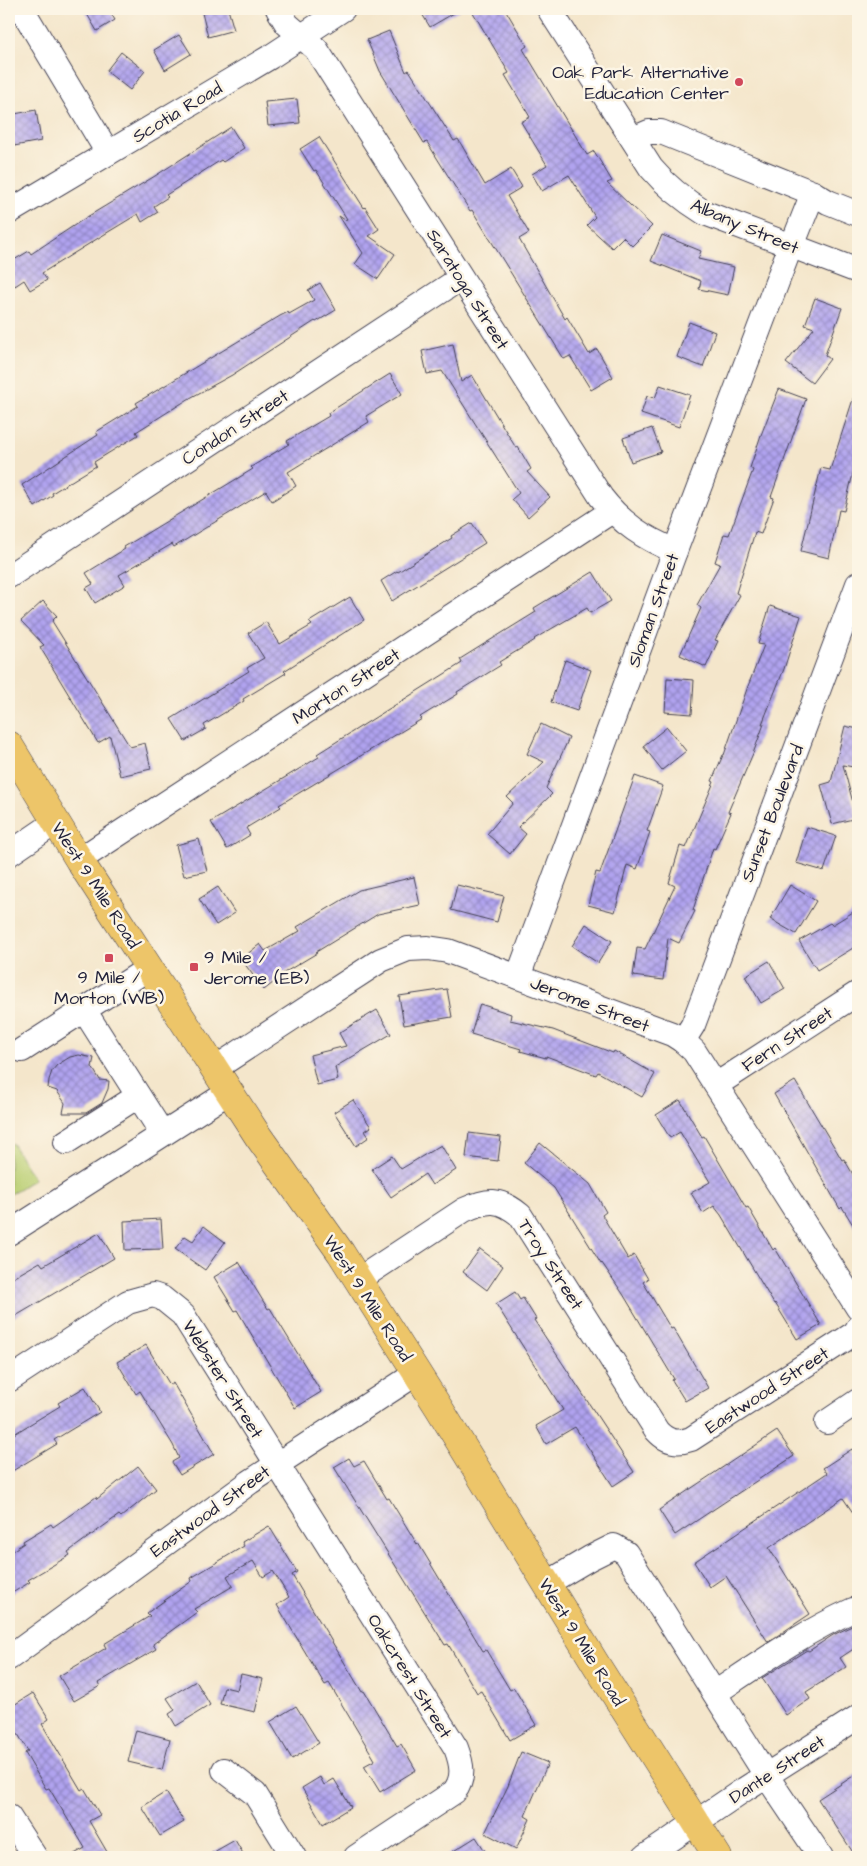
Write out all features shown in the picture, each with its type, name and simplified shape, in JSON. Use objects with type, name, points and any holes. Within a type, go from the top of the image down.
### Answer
[{"type":"main road","name":"West 9 Mile Road","points":[[9,745],[79,860],[229,1092],[341,1253],[417,1372],[546,1584],[718,1857]]},
{"type":"street","points":[[22,9],[108,153]]},
{"type":"street","name":"Saratoga Street","points":[[278,9],[287,24],[316,49],[594,487],[612,511],[649,540],[675,550]]},
{"type":"street","name":"Scotia Road","points":[[9,212],[270,57],[343,9]]},
{"type":"street","name":"Albany Street","points":[[549,9],[651,168],[666,186],[705,213],[858,271]]},
{"type":"street","points":[[633,140],[649,132],[661,132],[813,193],[828,202],[858,214]]},
{"type":"street","name":"Sloman Street","points":[[518,977],[675,550],[813,193]]},
{"type":"street","name":"Condon Street","points":[[9,576],[461,278]]},
{"type":"street","name":"Morton Street","points":[[79,860],[612,511]]},
{"type":"street","name":"Sunset Boulevard","points":[[683,1042],[693,1025],[852,619],[858,584]]},
{"type":"street","points":[[9,854],[56,822]]},
{"type":"street","name":"Jerome Street","points":[[214,1068],[381,960],[408,949],[428,948],[448,951],[672,1034],[683,1042],[702,1062],[858,1308]]},
{"type":"street","points":[[22,1050],[149,968]]},
{"type":"street","name":"Fern Street","points":[[716,1085],[858,992]]},
{"type":"street","points":[[84,1010],[162,1133]]},
{"type":"street","points":[[9,1233],[162,1133],[229,1092]]},
{"type":"street","points":[[66,1142],[138,1096]]},
{"type":"street","name":"Troy Street","points":[[358,1280],[464,1210],[479,1203],[487,1202],[497,1202],[510,1207],[520,1215],[657,1431],[672,1442]]},
{"type":"street","name":"Webster Street","points":[[9,1380],[128,1302],[153,1295],[162,1298],[183,1315],[276,1464]]},
{"type":"street","name":"Eastwood Street","points":[[672,1442],[683,1442],[691,1439],[855,1333],[858,1328]]},
{"type":"street","name":"Eastwood Street","points":[[9,1658],[250,1482],[417,1372]]},
{"type":"street","points":[[827,1422],[858,1401]]},
{"type":"street","name":"Oakcrest Street","points":[[276,1464],[456,1748],[460,1759],[462,1779],[454,1792],[356,1857]]},
{"type":"street","points":[[546,1584],[614,1546],[626,1553],[766,1775],[821,1857]]},
{"type":"street","points":[[715,1693],[772,1655],[824,1624],[853,1610],[858,1612]]},
{"type":"street","name":"Dante Street","points":[[645,1857],[766,1775],[858,1717]]},
{"type":"street","points":[[224,1770],[255,1794],[294,1857]]},
{"type":"street","points":[[9,1817],[35,1857]]},
{"type":"green space","points":[[12,1143],[34,1179],[9,1195],[9,1146]]},
{"type":"building","points":[[84,9],[108,9],[115,20],[97,31]]},
{"type":"building","points":[[201,9],[228,9],[234,30],[208,37]]},
{"type":"building","points":[[419,9],[461,9],[430,27]]},
{"type":"building","points":[[471,9],[505,9],[527,46],[523,49],[587,155],[594,151],[612,181],[607,183],[652,226],[632,246],[623,237],[612,248],[587,225],[595,217],[569,175],[542,191],[532,174],[547,165],[521,122],[530,117],[505,75],[509,73]]},
{"type":"building","points":[[389,31],[406,72],[409,70],[454,141],[458,139],[485,185],[511,169],[522,187],[507,196],[529,233],[519,239],[565,319],[567,317],[589,354],[597,349],[613,377],[591,390],[570,356],[564,359],[472,210],[470,211],[427,142],[424,143],[380,71],[367,40]]},
{"type":"building","points":[[179,35],[191,54],[165,70],[154,50]]},
{"type":"building","points":[[121,52],[145,71],[130,90],[106,71]]},
{"type":"building","points":[[297,99],[300,123],[268,126],[265,102]]},
{"type":"building","points":[[36,110],[41,141],[14,146],[9,115]]},
{"type":"building","points":[[231,127],[244,148],[223,162],[221,160],[166,195],[168,197],[154,206],[158,212],[142,222],[138,214],[100,237],[42,273],[47,280],[30,290],[24,280],[15,286],[9,276],[9,263],[29,251],[31,254]]},
{"type":"building","points":[[319,137],[379,229],[369,236],[395,254],[378,279],[355,264],[363,253],[339,216],[345,220],[347,219],[316,170],[314,171],[300,149]]},
{"type":"building","points":[[662,235],[701,251],[698,259],[734,267],[728,295],[699,289],[701,281],[651,261]]},
{"type":"building","points":[[320,283],[336,310],[315,321],[232,375],[190,398],[136,432],[138,435],[94,462],[96,466],[52,493],[53,495],[35,507],[22,485],[98,435],[96,432],[138,406],[136,403],[280,316],[288,312],[289,314],[314,300],[308,290]]},
{"type":"building","points":[[815,298],[842,308],[825,355],[830,359],[812,383],[786,363],[814,328],[805,325]]},
{"type":"building","points":[[689,322],[715,332],[703,367],[677,357]]},
{"type":"building","points":[[453,344],[461,382],[472,375],[516,448],[518,447],[531,469],[527,472],[550,497],[528,517],[512,499],[519,493],[442,371],[427,374],[422,351]]},
{"type":"building","points":[[390,374],[402,394],[366,416],[369,422],[288,472],[296,486],[272,501],[266,491],[174,547],[172,544],[119,575],[125,585],[95,603],[86,588],[93,584],[86,573],[125,549],[124,547],[253,469],[251,467],[289,444],[287,441],[329,416],[328,413]]},
{"type":"building","points":[[660,385],[690,395],[679,427],[641,414],[647,396],[655,398]]},
{"type":"building","points":[[779,389],[806,399],[771,497],[774,498],[761,534],[755,532],[736,593],[740,595],[715,640],[718,641],[706,667],[680,655],[701,608],[697,605],[720,564],[715,562],[724,534],[729,535],[753,470],[750,468],[761,435]]},
{"type":"building","points":[[855,393],[858,393],[858,453],[844,511],[839,510],[829,558],[801,551],[821,468],[830,470]]},
{"type":"building","points":[[652,428],[661,452],[631,462],[623,438]]},
{"type":"building","points":[[472,523],[485,543],[392,601],[381,581],[452,538],[451,536]]},
{"type":"building","points":[[593,572],[611,601],[590,613],[587,608],[534,639],[499,662],[501,665],[420,717],[422,719],[279,805],[281,807],[246,828],[250,835],[227,849],[211,822],[319,757],[317,754],[462,663],[460,659],[536,612],[534,608]]},
{"type":"building","points":[[350,597],[364,620],[284,671],[286,673],[243,699],[244,701],[204,725],[206,729],[185,741],[171,719],[249,671],[247,668],[264,658],[248,633],[266,622],[280,644],[312,625],[309,622]]},
{"type":"building","points":[[43,601],[57,616],[52,621],[130,747],[145,743],[151,769],[120,776],[110,736],[98,743],[40,647],[44,645],[21,621]]},
{"type":"building","points":[[770,606],[801,616],[754,751],[728,812],[731,813],[715,849],[713,848],[693,910],[695,911],[679,943],[668,938],[663,980],[633,976],[637,948],[645,949],[675,886],[669,883],[680,846],[686,848],[724,755],[764,645],[758,644]]},
{"type":"building","points":[[565,660],[591,670],[577,711],[551,702]]},
{"type":"building","points":[[667,678],[694,680],[692,714],[665,712]]},
{"type":"building","points":[[541,724],[569,738],[546,788],[552,794],[518,827],[526,834],[510,854],[487,834],[513,803],[507,797],[544,762],[527,754]]},
{"type":"building","points":[[845,726],[858,729],[858,768],[843,765],[857,818],[832,824],[821,785],[831,782]]},
{"type":"building","points":[[667,727],[686,751],[662,770],[643,746]]},
{"type":"building","points":[[635,776],[663,786],[647,831],[650,832],[637,869],[627,865],[615,912],[588,905],[596,872],[600,873]]},
{"type":"building","points":[[807,827],[836,836],[824,871],[796,863]]},
{"type":"building","points":[[199,839],[207,871],[184,876],[176,845]]},
{"type":"building","points":[[414,877],[420,905],[378,914],[282,974],[264,990],[241,959],[260,944],[265,951],[300,931],[297,927],[359,890]]},
{"type":"building","points":[[457,885],[504,896],[497,922],[451,910]]},
{"type":"building","points":[[790,885],[816,901],[796,934],[770,919]]},
{"type":"building","points":[[218,887],[235,913],[216,925],[199,899]]},
{"type":"building","points":[[858,909],[858,945],[817,970],[799,941],[830,923],[832,925]]},
{"type":"building","points":[[586,924],[612,941],[598,963],[572,946]]},
{"type":"building","points":[[769,961],[785,989],[761,1003],[745,976]]},
{"type":"building","points":[[447,989],[452,1017],[404,1025],[399,996]]},
{"type":"building","points":[[480,1004],[511,1014],[510,1020],[553,1030],[613,1053],[614,1051],[655,1074],[642,1097],[598,1072],[596,1075],[546,1056],[546,1058],[520,1051],[521,1049],[471,1034]]},
{"type":"building","points":[[377,1010],[391,1034],[335,1067],[338,1080],[317,1085],[310,1055],[346,1046],[339,1033]]},
{"type":"building","points":[[79,1055],[94,1058],[92,1067],[100,1080],[109,1081],[108,1089],[102,1103],[86,1113],[63,1113],[65,1103],[57,1091],[48,1088],[49,1080],[52,1071],[57,1065],[70,1057]]},
{"type":"building","points":[[795,1081],[842,1160],[844,1159],[858,1183],[858,1233],[842,1207],[840,1209],[774,1094]]},
{"type":"building","points":[[353,1100],[371,1127],[365,1131],[369,1137],[356,1146],[334,1112]]},
{"type":"building","points":[[680,1100],[773,1250],[775,1248],[821,1325],[797,1339],[721,1215],[714,1206],[703,1213],[691,1193],[710,1182],[680,1132],[670,1138],[656,1115]]},
{"type":"building","points":[[469,1133],[501,1137],[498,1161],[466,1157]]},
{"type":"building","points":[[540,1143],[590,1184],[606,1212],[602,1215],[628,1259],[634,1255],[648,1279],[643,1282],[671,1329],[673,1328],[708,1388],[685,1401],[672,1380],[674,1379],[623,1294],[601,1264],[554,1188],[524,1163]]},
{"type":"building","points":[[441,1145],[456,1170],[432,1185],[425,1174],[391,1197],[372,1169],[392,1156],[401,1169]]},
{"type":"building","points":[[161,1219],[163,1249],[125,1250],[124,1221]]},
{"type":"building","points":[[204,1226],[225,1242],[205,1270],[175,1249],[185,1236],[193,1241]]},
{"type":"building","points":[[99,1233],[114,1258],[9,1320],[9,1280],[40,1262],[43,1266]]},
{"type":"building","points":[[480,1249],[503,1266],[487,1290],[463,1272]]},
{"type":"building","points":[[239,1262],[268,1309],[270,1308],[321,1392],[295,1408],[237,1310],[235,1311],[214,1277]]},
{"type":"building","points":[[515,1292],[520,1300],[523,1298],[536,1319],[534,1320],[634,1472],[613,1486],[575,1427],[546,1444],[536,1426],[563,1410],[496,1304]]},
{"type":"building","points":[[146,1345],[170,1385],[173,1383],[214,1454],[180,1475],[172,1462],[179,1458],[173,1445],[140,1391],[136,1394],[117,1362]]},
{"type":"building","points":[[85,1387],[100,1412],[54,1440],[57,1444],[9,1473],[9,1437],[60,1406],[58,1403]]},
{"type":"building","points":[[777,1431],[794,1456],[675,1535],[659,1510]]},
{"type":"building","points":[[852,1449],[858,1458],[858,1520],[843,1498],[769,1548],[810,1614],[768,1642],[726,1576],[710,1587],[694,1562],[827,1473],[823,1468]]},
{"type":"building","points":[[349,1458],[354,1466],[364,1461],[387,1499],[389,1498],[418,1543],[483,1651],[486,1650],[510,1690],[514,1688],[536,1725],[510,1740],[481,1691],[477,1693],[448,1644],[445,1645],[334,1467]]},
{"type":"building","points":[[138,1466],[156,1489],[121,1517],[119,1515],[68,1552],[70,1555],[28,1580],[30,1582],[9,1595],[9,1553],[24,1543],[23,1541],[51,1524],[53,1527],[96,1497],[97,1499]]},
{"type":"building","points":[[269,1526],[297,1572],[292,1575],[362,1692],[364,1691],[397,1746],[401,1744],[416,1770],[380,1792],[364,1766],[375,1760],[329,1683],[325,1685],[277,1605],[289,1597],[273,1571],[263,1577],[253,1561],[227,1576],[233,1586],[194,1609],[197,1612],[153,1644],[156,1649],[98,1683],[100,1686],[74,1701],[59,1676],[106,1648],[104,1644],[150,1616],[147,1613],[192,1581],[191,1578],[244,1546],[242,1542]]},
{"type":"building","points":[[858,1625],[858,1646],[840,1658],[846,1667],[806,1692],[810,1699],[786,1715],[762,1678],[833,1635]]},
{"type":"building","points":[[241,1674],[263,1679],[255,1712],[220,1704],[224,1687],[237,1690]]},
{"type":"building","points":[[196,1681],[210,1705],[176,1726],[169,1714],[175,1710],[167,1698]]},
{"type":"building","points":[[33,1693],[49,1719],[42,1724],[81,1790],[84,1788],[100,1815],[89,1821],[110,1857],[69,1857],[85,1848],[49,1788],[46,1789],[25,1753],[28,1751],[9,1719],[9,1708]]},
{"type":"building","points":[[296,1706],[319,1743],[292,1759],[270,1722]]},
{"type":"building","points":[[136,1730],[170,1739],[162,1770],[128,1762]]},
{"type":"building","points":[[521,1752],[548,1763],[525,1816],[530,1819],[516,1849],[485,1833],[508,1786]]},
{"type":"building","points":[[858,1773],[858,1857],[856,1857],[818,1799]]},
{"type":"building","points":[[320,1777],[324,1785],[334,1779],[351,1807],[323,1824],[302,1788]]},
{"type":"building","points":[[166,1792],[184,1822],[160,1836],[142,1807]]},
{"type":"building","points":[[476,1837],[489,1857],[444,1857]]},
{"type":"building","points":[[235,1840],[245,1857],[205,1857]]},
{"type":"place","name":"Oak Park Alternative Education Center","points":[[739,82]]},
{"type":"place","name":"9 Mile / Morton (WB)","points":[[109,958]]},
{"type":"place","name":"9 Mile / Jerome (EB)","points":[[194,967]]}]
